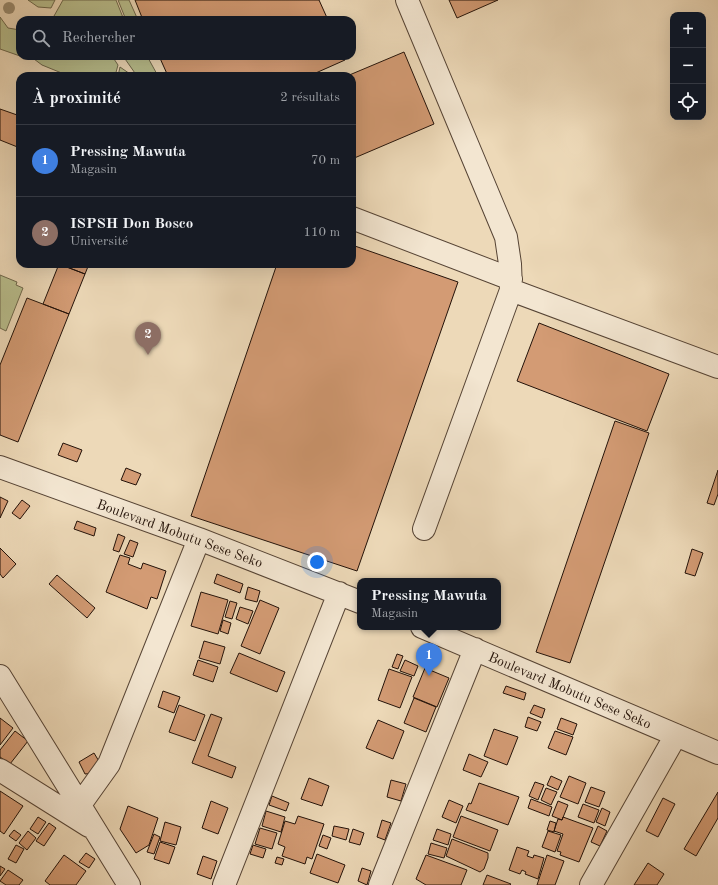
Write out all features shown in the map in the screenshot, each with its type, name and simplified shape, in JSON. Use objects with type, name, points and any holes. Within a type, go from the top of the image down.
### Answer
[{"type":"street","points":[[407,0],[506,237],[511,285],[424,529]]},
{"type":"street","points":[[356,220],[511,285],[718,367]]},
{"type":"street","name":"Boulevard Mobutu Sese Seko","points":[[0,467],[199,539],[357,601]]},
{"type":"street","points":[[79,806],[109,764],[199,539]]},
{"type":"street","points":[[224,885],[339,593]]},
{"type":"street","name":"Boulevard Mobutu Sese Seko","points":[[429,630],[718,752]]},
{"type":"street","points":[[380,885],[475,649]]},
{"type":"street","points":[[0,676],[129,885]]},
{"type":"street","points":[[591,885],[676,735]]},
{"type":"street","points":[[0,770],[94,829]]},
{"type":"green space","points":[[28,0],[55,0],[51,8],[38,7]]},
{"type":"green space","points":[[63,0],[116,0],[122,16],[54,16]]},
{"type":"green space","points":[[118,0],[129,0],[136,16],[124,16]]},
{"type":"green space","points":[[0,17],[8,28],[16,29],[16,55],[0,49]]},
{"type":"green space","points":[[35,60],[115,60],[118,65],[116,72],[59,72],[42,65]]},
{"type":"green space","points":[[126,60],[149,60],[156,72],[134,72]]},
{"type":"green space","points":[[120,67],[127,72],[119,72]]},
{"type":"green space","points":[[0,275],[17,282],[16,285],[23,288],[6,331],[0,328]]},
{"type":"building","points":[[135,0],[319,0],[326,16],[141,16]]},
{"type":"building","points":[[449,0],[498,0],[457,18]]},
{"type":"building","points":[[404,52],[434,124],[356,157],[356,72]]},
{"type":"building","points":[[161,60],[345,60],[318,72],[166,72]]},
{"type":"building","points":[[0,109],[16,115],[16,146],[0,140]]},
{"type":"building","points":[[356,246],[458,282],[357,571],[191,516],[276,268],[356,268]]},
{"type":"building","points":[[57,268],[69,268],[85,274],[69,314],[43,304]]},
{"type":"building","points":[[69,268],[87,268],[85,274]]},
{"type":"building","points":[[27,298],[69,314],[18,442],[0,435],[0,365]]},
{"type":"building","points":[[539,323],[669,374],[647,431],[517,381]]},
{"type":"building","points":[[615,421],[649,433],[570,663],[536,652]]},
{"type":"building","points":[[63,443],[82,450],[77,462],[58,455]]},
{"type":"building","points":[[126,468],[141,474],[136,485],[121,480]]},
{"type":"building","points":[[718,470],[718,494],[714,505],[707,503]]},
{"type":"building","points":[[0,497],[8,501],[0,518]]},
{"type":"building","points":[[22,500],[30,506],[20,519],[12,513]]},
{"type":"building","points":[[77,521],[96,528],[94,536],[74,529]]},
{"type":"building","points":[[118,534],[125,537],[119,552],[113,550]]},
{"type":"building","points":[[130,540],[138,543],[133,557],[124,554]]},
{"type":"building","points":[[0,548],[16,564],[3,578],[0,574]]},
{"type":"building","points":[[692,549],[703,553],[695,576],[685,573]]},
{"type":"building","points":[[120,555],[130,558],[128,564],[141,569],[143,563],[166,571],[157,599],[151,597],[147,609],[106,592]]},
{"type":"building","points":[[217,574],[243,584],[240,593],[214,583]]},
{"type":"building","points":[[57,575],[95,608],[87,618],[49,584]]},
{"type":"building","points":[[248,587],[260,591],[257,602],[245,599]]},
{"type":"building","points":[[201,592],[228,600],[218,634],[191,626]]},
{"type":"building","points":[[260,600],[279,608],[260,654],[241,646]]},
{"type":"building","points":[[230,601],[237,603],[232,619],[225,617]]},
{"type":"building","points":[[240,607],[253,611],[248,624],[236,619]]},
{"type":"building","points":[[223,620],[231,623],[228,634],[220,631]]},
{"type":"building","points":[[204,641],[225,647],[220,664],[199,658]]},
{"type":"building","points":[[239,653],[285,672],[277,692],[230,673]]},
{"type":"building","points":[[397,654],[403,656],[398,669],[392,667]]},
{"type":"building","points":[[198,660],[218,667],[213,682],[193,675]]},
{"type":"building","points":[[405,660],[418,666],[414,676],[400,671]]},
{"type":"building","points":[[425,668],[449,678],[437,707],[413,697]]},
{"type":"building","points":[[389,669],[412,677],[400,708],[378,700]]},
{"type":"building","points":[[506,686],[526,693],[524,700],[503,693]]},
{"type":"building","points":[[163,691],[180,697],[174,713],[158,707]]},
{"type":"building","points":[[414,698],[436,707],[426,732],[404,723]]},
{"type":"building","points":[[179,705],[205,715],[195,741],[169,732]]},
{"type":"building","points":[[534,705],[545,709],[542,718],[530,713]]},
{"type":"building","points":[[211,714],[222,718],[208,756],[236,767],[232,778],[192,763]]},
{"type":"building","points":[[528,717],[541,722],[537,731],[525,727]]},
{"type":"building","points":[[0,718],[13,728],[0,745]]},
{"type":"building","points":[[561,718],[577,724],[573,735],[557,729]]},
{"type":"building","points":[[378,720],[404,731],[393,759],[366,748]]},
{"type":"building","points":[[494,729],[518,737],[507,765],[484,756]]},
{"type":"building","points":[[15,731],[28,741],[10,764],[0,757],[0,750]]},
{"type":"building","points":[[555,731],[573,737],[566,755],[548,748]]},
{"type":"building","points":[[94,753],[100,763],[96,773],[85,774],[79,762]]},
{"type":"building","points":[[469,754],[488,762],[481,777],[463,770]]},
{"type":"building","points":[[551,776],[562,781],[558,790],[547,785]]},
{"type":"building","points":[[569,776],[586,783],[578,804],[560,797]]},
{"type":"building","points":[[309,778],[329,786],[322,806],[301,799]]},
{"type":"building","points":[[391,780],[406,784],[401,801],[387,797]]},
{"type":"building","points":[[535,782],[544,785],[538,800],[529,796]]},
{"type":"building","points":[[479,783],[519,797],[508,825],[466,810],[469,803],[471,804]]},
{"type":"building","points":[[591,787],[605,792],[599,807],[585,802]]},
{"type":"building","points":[[546,788],[557,792],[551,805],[541,800]]},
{"type":"building","points":[[0,791],[23,806],[4,834],[0,831]]},
{"type":"building","points":[[718,792],[718,818],[696,856],[684,849]]},
{"type":"building","points":[[272,796],[289,803],[286,811],[269,805]]},
{"type":"building","points":[[663,798],[675,804],[658,837],[646,831]]},
{"type":"building","points":[[531,799],[552,807],[549,816],[528,808]]},
{"type":"building","points":[[449,800],[463,806],[456,823],[442,817]]},
{"type":"building","points":[[211,801],[228,808],[218,834],[202,828]]},
{"type":"building","points":[[558,801],[568,805],[562,820],[552,816]]},
{"type":"building","points":[[583,804],[599,810],[594,823],[578,817]]},
{"type":"building","points":[[128,806],[158,818],[149,845],[136,853],[120,829]]},
{"type":"building","points":[[602,808],[610,812],[605,826],[596,822]]},
{"type":"building","points":[[266,811],[285,817],[281,832],[262,826]]},
{"type":"building","points":[[298,816],[324,824],[312,859],[307,857],[305,864],[282,856],[285,847],[278,844],[285,821],[295,824]]},
{"type":"building","points":[[461,816],[498,830],[490,851],[453,837]]},
{"type":"building","points":[[38,817],[46,822],[38,834],[30,829]]},
{"type":"building","points":[[563,817],[593,828],[579,862],[560,855],[561,852],[557,851],[563,834],[554,831],[558,819],[562,820]]},
{"type":"building","points":[[382,820],[391,823],[385,840],[377,837]]},
{"type":"building","points":[[550,821],[556,823],[554,832],[547,830]]},
{"type":"building","points":[[165,822],[181,827],[176,845],[160,841]]},
{"type":"building","points":[[49,823],[56,828],[44,846],[36,841]]},
{"type":"building","points":[[334,826],[349,829],[346,840],[332,836]]},
{"type":"building","points":[[598,826],[607,831],[600,846],[591,842]]},
{"type":"building","points":[[260,828],[277,833],[272,849],[255,844]]},
{"type":"building","points":[[353,829],[364,833],[360,845],[349,842]]},
{"type":"building","points":[[437,829],[451,834],[448,845],[433,840]]},
{"type":"building","points":[[14,830],[21,835],[16,841],[9,836]]},
{"type":"building","points":[[28,831],[36,838],[27,850],[19,843]]},
{"type":"building","points":[[548,831],[561,835],[555,852],[542,847]]},
{"type":"building","points":[[154,834],[160,837],[154,854],[147,852]]},
{"type":"building","points":[[323,835],[331,838],[327,849],[319,846]]},
{"type":"building","points":[[452,839],[488,853],[488,858],[484,869],[480,872],[446,856]]},
{"type":"building","points":[[160,842],[175,847],[169,864],[154,859]]},
{"type":"building","points":[[431,843],[447,848],[444,858],[428,854]]},
{"type":"building","points":[[16,845],[24,849],[16,863],[8,859]]},
{"type":"building","points":[[253,845],[266,849],[263,858],[250,854]]},
{"type":"building","points":[[517,847],[529,851],[527,856],[533,858],[534,855],[544,858],[538,879],[525,874],[526,872],[522,870],[520,874],[509,870]]},
{"type":"building","points":[[86,853],[95,859],[89,868],[79,862]]},
{"type":"building","points":[[317,854],[345,865],[338,883],[310,873]]},
{"type":"building","points":[[64,855],[86,871],[76,885],[50,885],[45,881]]},
{"type":"building","points":[[426,855],[467,870],[461,885],[426,885],[416,879]]},
{"type":"building","points":[[547,855],[564,861],[555,885],[537,885]]},
{"type":"building","points":[[203,856],[217,861],[211,879],[197,874]]},
{"type":"building","points":[[277,857],[284,859],[282,865],[275,863]]},
{"type":"building","points":[[648,863],[664,874],[657,885],[634,885]]},
{"type":"building","points":[[0,866],[5,869],[0,876]]},
{"type":"building","points":[[362,868],[371,871],[367,885],[358,881]]},
{"type":"building","points":[[8,870],[23,880],[19,885],[6,885],[0,881]]},
{"type":"building","points":[[487,875],[511,884],[483,885]]},
{"type":"place","name":"ISPSH Don Bosco","points":[[148,355]]},
{"type":"place","name":"Pressing Mawuta","points":[[429,676]]}]
